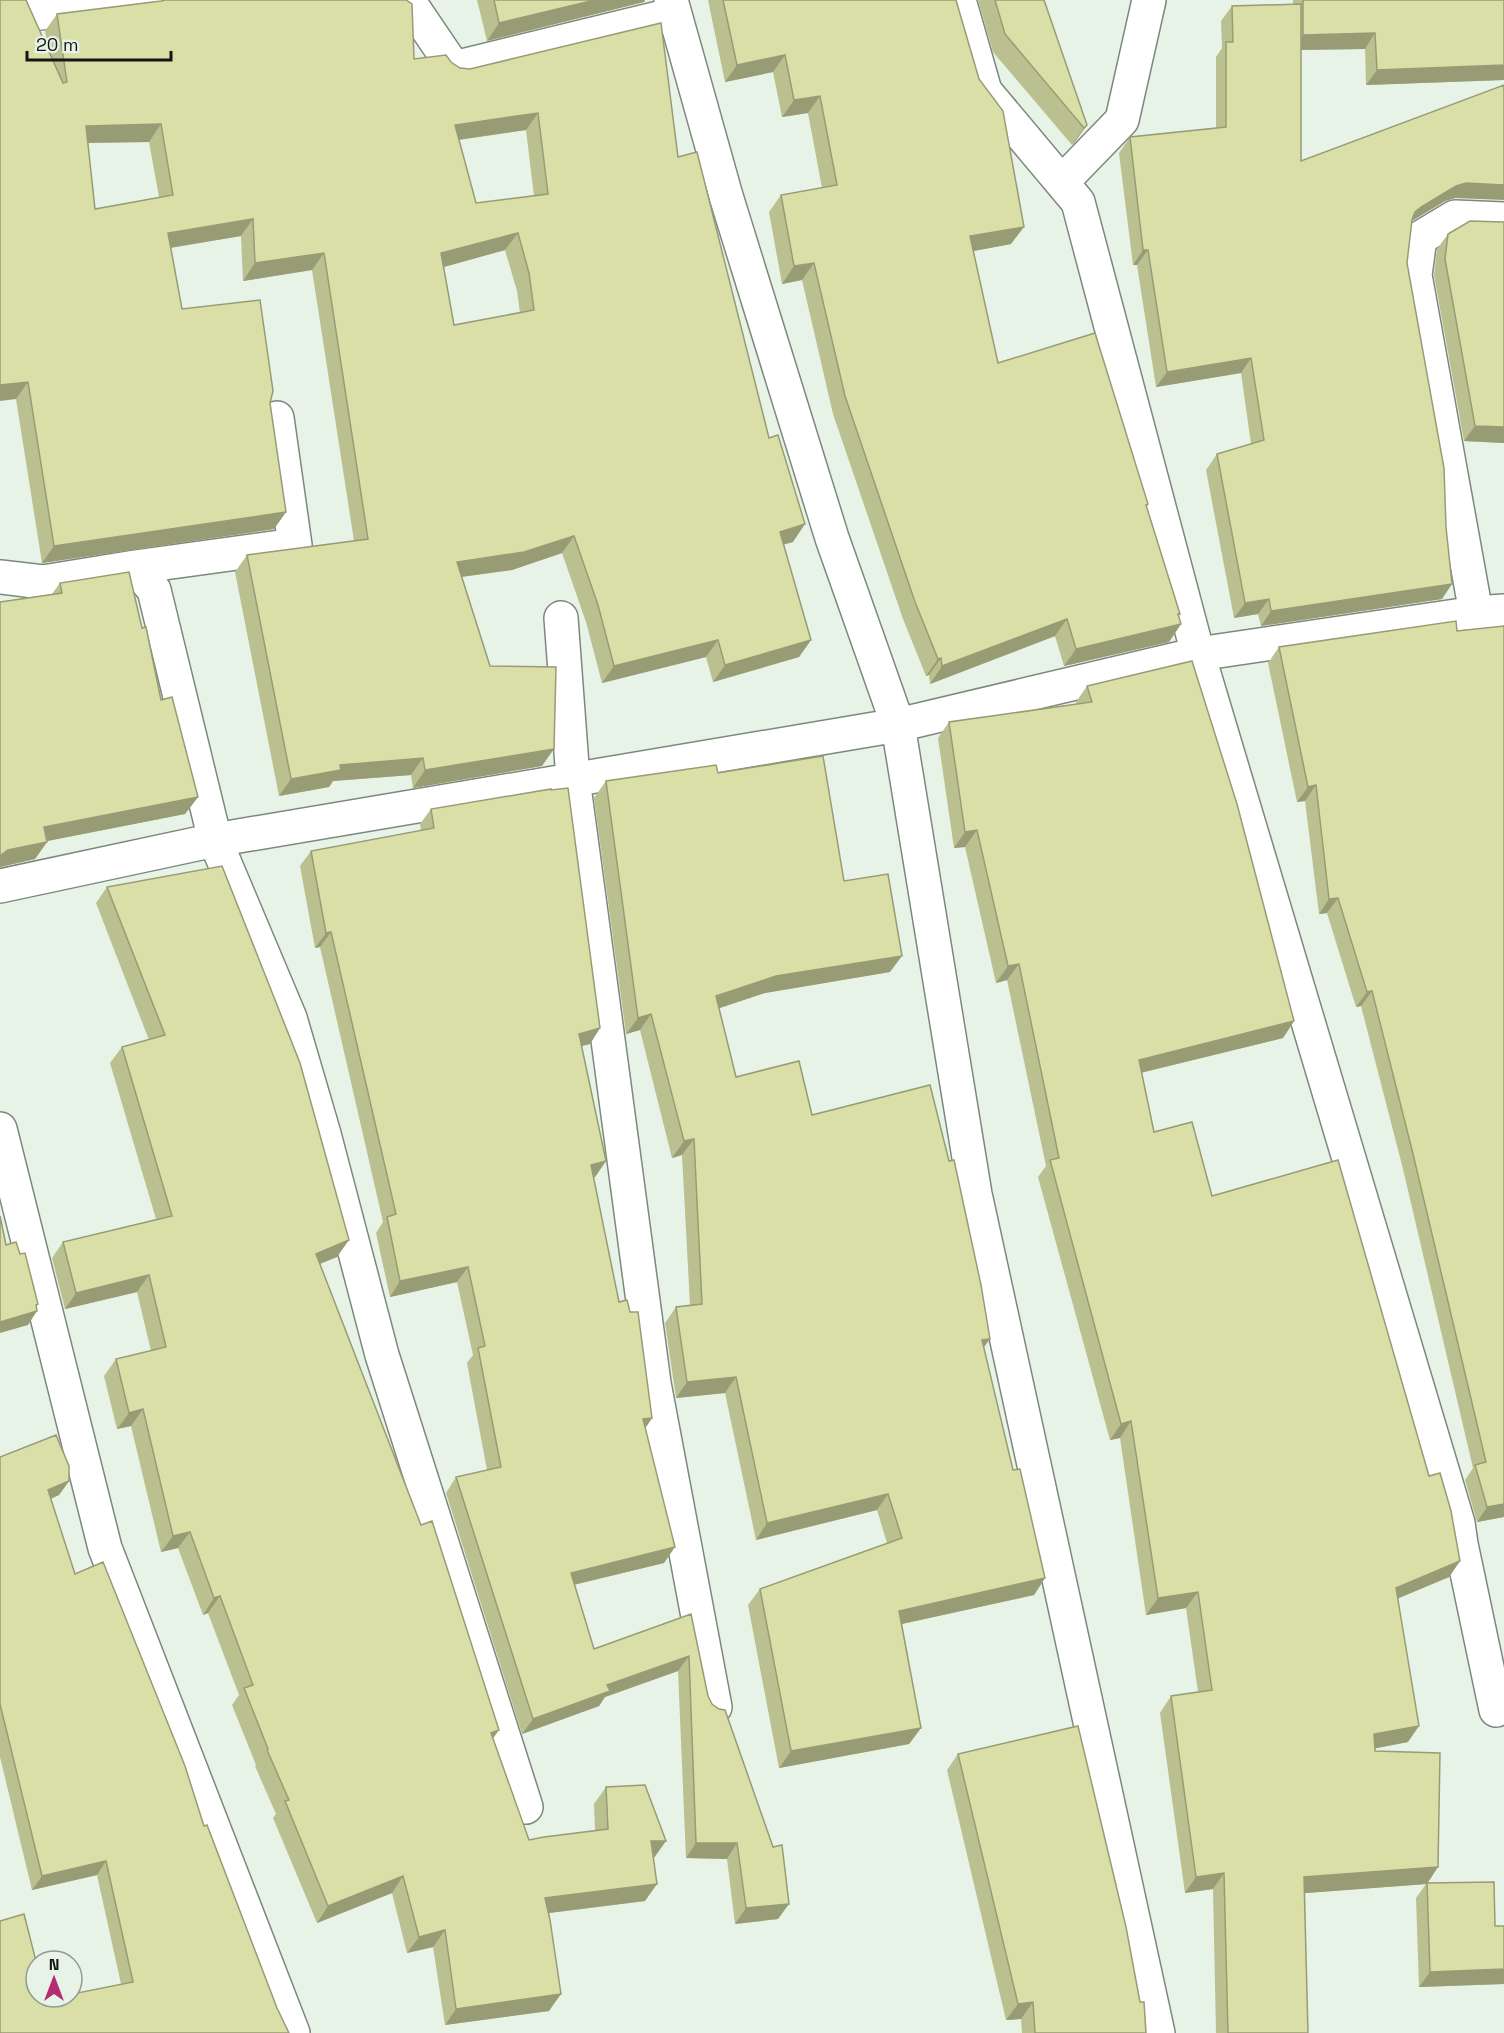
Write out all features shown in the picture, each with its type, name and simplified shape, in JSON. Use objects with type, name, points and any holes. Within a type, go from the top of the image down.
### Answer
[{"type":"street","points":[[30,0],[32,14],[147,0]]},
{"type":"street","points":[[400,0],[412,6],[454,68],[673,7],[726,196],[832,538],[898,725],[975,1194],[1158,2033]]},
{"type":"street","points":[[959,0],[985,91],[1078,202],[1198,654],[1458,1523],[1496,1710]]},
{"type":"street","points":[[1062,182],[1122,120],[1149,0]]},
{"type":"street","points":[[0,886],[215,840],[898,725],[1198,654],[1490,612],[1416,275],[1420,238],[1455,217],[1504,219]]},
{"type":"street","points":[[0,577],[43,582],[295,545],[277,418]]},
{"type":"street","points":[[135,567],[154,590],[215,840],[290,1018],[324,1134],[382,1355],[526,1807]]},
{"type":"street","points":[[561,618],[573,779],[654,1383],[715,1707]]},
{"type":"street","points":[[0,1129],[105,1548],[293,2033]]},
{"type":"building","points":[[0,0],[26,0],[63,83],[67,82],[57,14],[165,0],[406,0],[412,4],[414,59],[446,55],[460,68],[470,69],[661,23],[678,157],[697,152],[769,438],[778,435],[805,524],[780,532],[811,640],[725,665],[718,640],[614,666],[598,605],[574,536],[524,552],[457,562],[490,666],[556,667],[554,749],[425,770],[423,758],[340,765],[341,770],[291,779],[247,555],[368,539],[324,253],[255,263],[253,219],[168,233],[182,309],[260,300],[273,391],[270,403],[286,512],[54,546],[28,382],[0,385]],"holes":[[[538,113],[548,194],[476,203],[455,125]],[[161,124],[173,195],[95,209],[86,126]],[[518,233],[529,273],[534,310],[454,325],[441,253]]]},
{"type":"building","points":[[494,0],[595,0],[499,23]]},
{"type":"building","points":[[723,0],[956,0],[979,79],[1003,111],[1024,227],[970,236],[998,363],[1095,333],[1148,504],[1146,505],[1180,614],[1178,614],[1181,624],[1076,649],[1067,619],[942,666],[941,658],[938,659],[915,602],[845,396],[814,263],[794,266],[781,195],[837,185],[820,96],[794,100],[785,55],[737,65]]},
{"type":"building","points":[[995,0],[1044,0],[1087,125],[1084,128],[1005,34]]},
{"type":"building","points":[[1303,0],[1504,0],[1504,65],[1377,70],[1375,33],[1303,35]]},
{"type":"building","points":[[1301,4],[1301,161],[1504,85],[1504,185],[1466,183],[1456,186],[1421,207],[1415,212],[1412,220],[1407,263],[1444,468],[1446,527],[1452,584],[1271,611],[1269,599],[1245,603],[1217,454],[1264,440],[1251,358],[1167,372],[1148,250],[1143,250],[1130,137],[1226,127],[1226,42],[1233,42],[1232,6]]},
{"type":"building","points":[[1470,221],[1504,222],[1504,427],[1475,426],[1445,259],[1448,234]]},
{"type":"building","points":[[129,572],[142,628],[146,627],[161,700],[172,697],[198,797],[44,827],[47,842],[8,850],[0,856],[0,602],[62,593],[60,583]]},
{"type":"building","points":[[1456,621],[1457,631],[1504,626],[1504,1504],[1487,1507],[1475,1465],[1486,1462],[1413,1154],[1372,991],[1367,992],[1338,898],[1329,899],[1316,785],[1308,787],[1279,647]]},
{"type":"building","points":[[1192,661],[1237,804],[1294,1021],[1139,1060],[1154,1132],[1192,1122],[1212,1196],[1338,1160],[1429,1476],[1440,1473],[1451,1511],[1460,1561],[1396,1588],[1419,1726],[1374,1734],[1375,1751],[1440,1753],[1438,1867],[1304,1877],[1308,2033],[1228,2033],[1224,1873],[1196,1877],[1171,1696],[1212,1690],[1198,1592],[1158,1598],[1131,1421],[1121,1424],[1050,1160],[1059,1158],[1019,964],[1008,966],[977,830],[965,832],[949,722],[1092,702],[1087,686]]},
{"type":"building","points":[[823,756],[844,881],[888,874],[902,956],[776,976],[716,996],[736,1077],[799,1061],[812,1115],[930,1085],[949,1161],[954,1160],[981,1285],[990,1339],[982,1340],[1013,1470],[1020,1469],[1045,1578],[899,1611],[921,1728],[791,1751],[760,1589],[902,1538],[888,1494],[767,1523],[736,1377],[687,1382],[676,1307],[702,1304],[694,1139],[684,1141],[651,1014],[638,1018],[606,781],[716,765],[718,773]]},
{"type":"building","points":[[568,788],[600,1028],[579,1034],[606,1161],[591,1165],[619,1302],[627,1300],[630,1312],[638,1312],[652,1418],[643,1419],[675,1547],[571,1573],[594,1649],[691,1614],[708,1696],[712,1704],[725,1710],[773,1847],[782,1845],[789,1904],[746,1908],[737,1843],[696,1843],[689,1656],[607,1685],[610,1691],[533,1719],[456,1477],[501,1467],[478,1348],[485,1346],[468,1267],[400,1281],[387,1217],[396,1214],[331,932],[326,933],[311,851],[434,828],[431,809]]},
{"type":"building","points":[[222,866],[300,1063],[349,1240],[316,1254],[421,1525],[432,1521],[499,1730],[491,1733],[529,1840],[608,1829],[606,1787],[645,1785],[666,1841],[651,1841],[657,1884],[545,1898],[561,1994],[456,2009],[445,1930],[419,1937],[403,1876],[328,1906],[285,1801],[289,1800],[244,1688],[253,1685],[220,1596],[214,1598],[190,1532],[173,1536],[143,1409],[129,1413],[116,1359],[166,1347],[149,1275],[76,1293],[63,1242],[172,1216],[122,1047],[165,1035],[107,887]]},
{"type":"building","points":[[0,1216],[6,1245],[16,1242],[20,1254],[25,1253],[38,1304],[36,1305],[37,1311],[0,1322]]},
{"type":"building","points":[[56,1435],[69,1466],[69,1481],[48,1490],[75,1574],[103,1562],[185,1766],[204,1826],[207,1825],[277,2008],[289,2033],[0,2033],[0,1921],[24,1914],[33,1949],[24,1949],[24,2009],[84,2009],[84,1992],[133,1982],[106,1861],[42,1876],[0,1704],[0,1457]]},
{"type":"building","points":[[1078,1726],[1126,1927],[1140,2002],[1144,2002],[1146,2033],[1035,2033],[1033,2002],[1018,2004],[958,1754]]},
{"type":"building","points":[[1494,1882],[1495,1926],[1504,1926],[1504,1969],[1430,1972],[1427,1883]]}]
